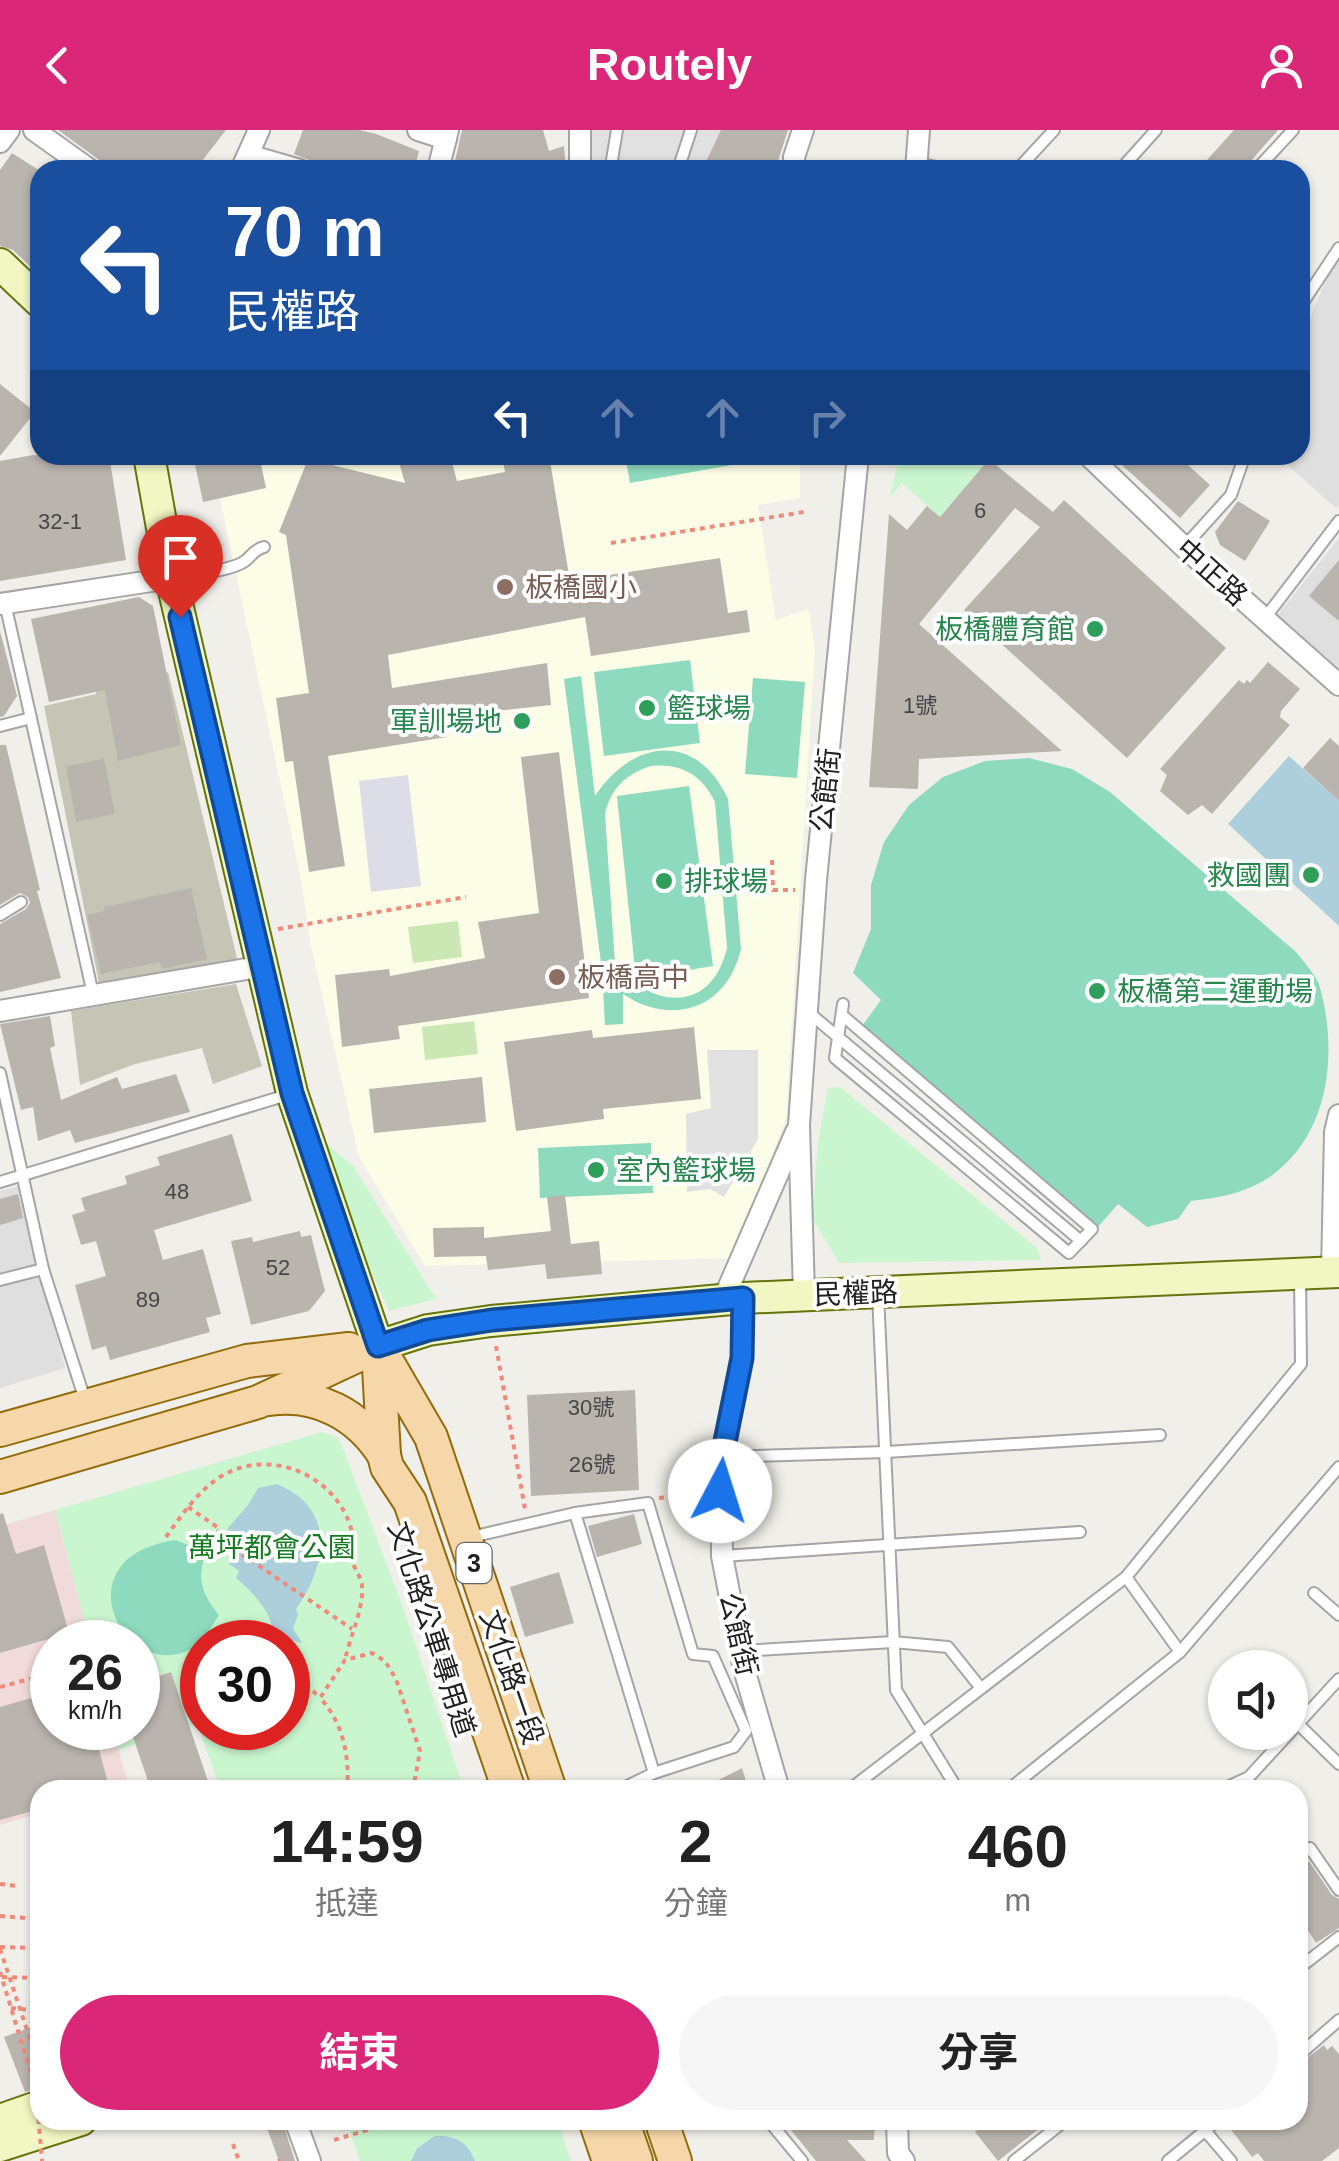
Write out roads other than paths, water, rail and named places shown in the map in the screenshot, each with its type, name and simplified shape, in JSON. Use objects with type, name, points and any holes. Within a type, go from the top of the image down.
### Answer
[{"type":"main road","name":"民權路","points":[[0,1477],[258,1402],[378,1346]]},
{"type":"main road","name":"民權路","points":[[0,1430],[246,1361],[378,1346]]},
{"type":"main road","name":"文化路一段","points":[[378,1346],[385,1461],[410,1502],[506,1780]]},
{"type":"main road","name":"文化路一段","points":[[378,1346],[431,1437],[547,1780]]},
{"type":"main road","points":[[258,1402],[294,1398],[329,1406],[357,1423],[385,1461]]},
{"type":"main road","name":"文化路公車專用道","points":[[385,1461],[392,1509],[482,1780]]},
{"type":"main road","points":[[598,2130],[609,2161]]},
{"type":"main road","points":[[625,2130],[636,2161]]},
{"type":"main road","points":[[664,2130],[675,2161]]},
{"type":"street","points":[[0,142],[9,130]]},
{"type":"street","points":[[34,130],[76,160]]},
{"type":"street","points":[[246,160],[259,130]]},
{"type":"street","points":[[418,130],[447,134],[440,160]]},
{"type":"street","points":[[580,130],[580,160]]},
{"type":"street","points":[[794,160],[803,130]]},
{"type":"street","points":[[918,160],[919,130]]},
{"type":"street","points":[[0,264],[30,292]]},
{"type":"street","name":"文化路一段","points":[[151,465],[171,578],[292,1093],[378,1346]]},
{"type":"street","name":"公館街","points":[[798,1126],[818,861],[857,465]]},
{"type":"street","name":"中正路","points":[[1098,465],[1339,686]]},
{"type":"street","points":[[2,603],[171,578]]},
{"type":"street","points":[[0,1011],[264,966]]},
{"type":"street","points":[[1335,1272],[1334,1132],[1339,1115]]},
{"type":"street","points":[[798,1126],[804,1294]]},
{"type":"street","points":[[733,1299],[798,1126]]},
{"type":"street","name":"民權路","points":[[378,1346],[428,1330],[492,1320],[733,1299],[1335,1272]]},
{"type":"street","name":"公館街","points":[[733,1299],[742,1358],[722,1457],[722,1556],[741,1651],[775,1780]]},
{"type":"street","points":[[0,2120],[30,2102]]},
{"type":"street","points":[[0,2146],[50,2130]]},
{"type":"street","points":[[299,2130],[310,2161]]},
{"type":"street","points":[[897,2130],[898,2153],[904,2161]]},
{"type":"lane","points":[[612,160],[617,130]]},
{"type":"lane","points":[[681,160],[690,130]]},
{"type":"lane","points":[[1026,160],[1054,130]]},
{"type":"lane","points":[[1129,160],[1156,130]]},
{"type":"lane","points":[[1266,160],[1294,130]]},
{"type":"lane","points":[[1310,292],[1339,248]]},
{"type":"lane","points":[[1184,547],[1231,495],[1242,465]]},
{"type":"lane","points":[[1264,619],[1339,521]]},
{"type":"lane","points":[[171,578],[234,565],[246,561],[253,550],[264,547]]},
{"type":"lane","points":[[2,603],[93,996]]},
{"type":"lane","points":[[0,726],[30,718]]},
{"type":"lane","points":[[0,915],[21,902]]},
{"type":"lane","points":[[843,1009],[1092,1229],[1069,1253],[835,1058],[838,1035],[843,1009]]},
{"type":"lane","points":[[807,1011],[1081,1241]]},
{"type":"lane","points":[[0,1073],[44,1269],[86,1405]]},
{"type":"lane","points":[[0,1182],[292,1093]]},
{"type":"lane","points":[[0,1280],[44,1269]]},
{"type":"lane","points":[[862,1780],[1126,1578],[1301,1364],[1300,1274]]},
{"type":"lane","points":[[878,1292],[896,1690],[952,1780]]},
{"type":"lane","points":[[722,1457],[1160,1436]]},
{"type":"lane","points":[[1020,1780],[1180,1652],[1339,1467]]},
{"type":"lane","points":[[465,1538],[574,1514],[648,1503],[693,1654],[713,1656],[746,1731],[734,1747],[638,1780]]},
{"type":"lane","points":[[574,1514],[654,1772]]},
{"type":"lane","points":[[722,1556],[1080,1532]]},
{"type":"lane","points":[[1126,1578],[1180,1652]]},
{"type":"lane","points":[[1314,1593],[1339,1615]]},
{"type":"lane","points":[[741,1651],[893,1642],[948,1647],[980,1686]]},
{"type":"lane","points":[[1308,1708],[1339,1680]]},
{"type":"lane","points":[[1308,1734],[1339,1764]]},
{"type":"lane","points":[[1243,1780],[1270,1750]]},
{"type":"lane","points":[[1308,1850],[1339,1890]]},
{"type":"lane","points":[[1308,1961],[1339,1937]]},
{"type":"lane","points":[[1308,2047],[1339,2020]]},
{"type":"lane","points":[[776,2130],[802,2161]]},
{"type":"lane","points":[[1014,2161],[1053,2130]]},
{"type":"lane","points":[[1168,2161],[1205,2131],[1231,2161]]},
{"type":"water","name":"救國團","points":[[1289,756],[1339,801],[1339,926],[1228,824]]},
{"type":"water","points":[[276,1484],[295,1494],[317,1522],[320,1556],[307,1592],[296,1609],[296,1620],[270,1620],[263,1606],[236,1578],[239,1571],[229,1564],[246,1541],[227,1529],[258,1488]]},
{"type":"water","points":[[435,2136],[460,2141],[475,2161],[411,2161],[417,2148]]},
{"type":"place","name":"板橋國小","points":[[505,587]]},
{"type":"place","name":"板橋體育館","points":[[1095,629]]},
{"type":"place","name":"籃球場","points":[[647,708]]},
{"type":"place","name":"軍訓場地","points":[[522,721]]},
{"type":"place","name":"救國團","points":[[1311,875]]},
{"type":"place","name":"排球場","points":[[664,881]]},
{"type":"place","name":"板橋高中","points":[[557,977]]},
{"type":"place","name":"板橋第二運動場","points":[[1097,991]]},
{"type":"place","name":"室內籃球場","points":[[596,1170]]},
{"type":"park label","name":"萬坪都會公園","points":[[272,1547]]}]
